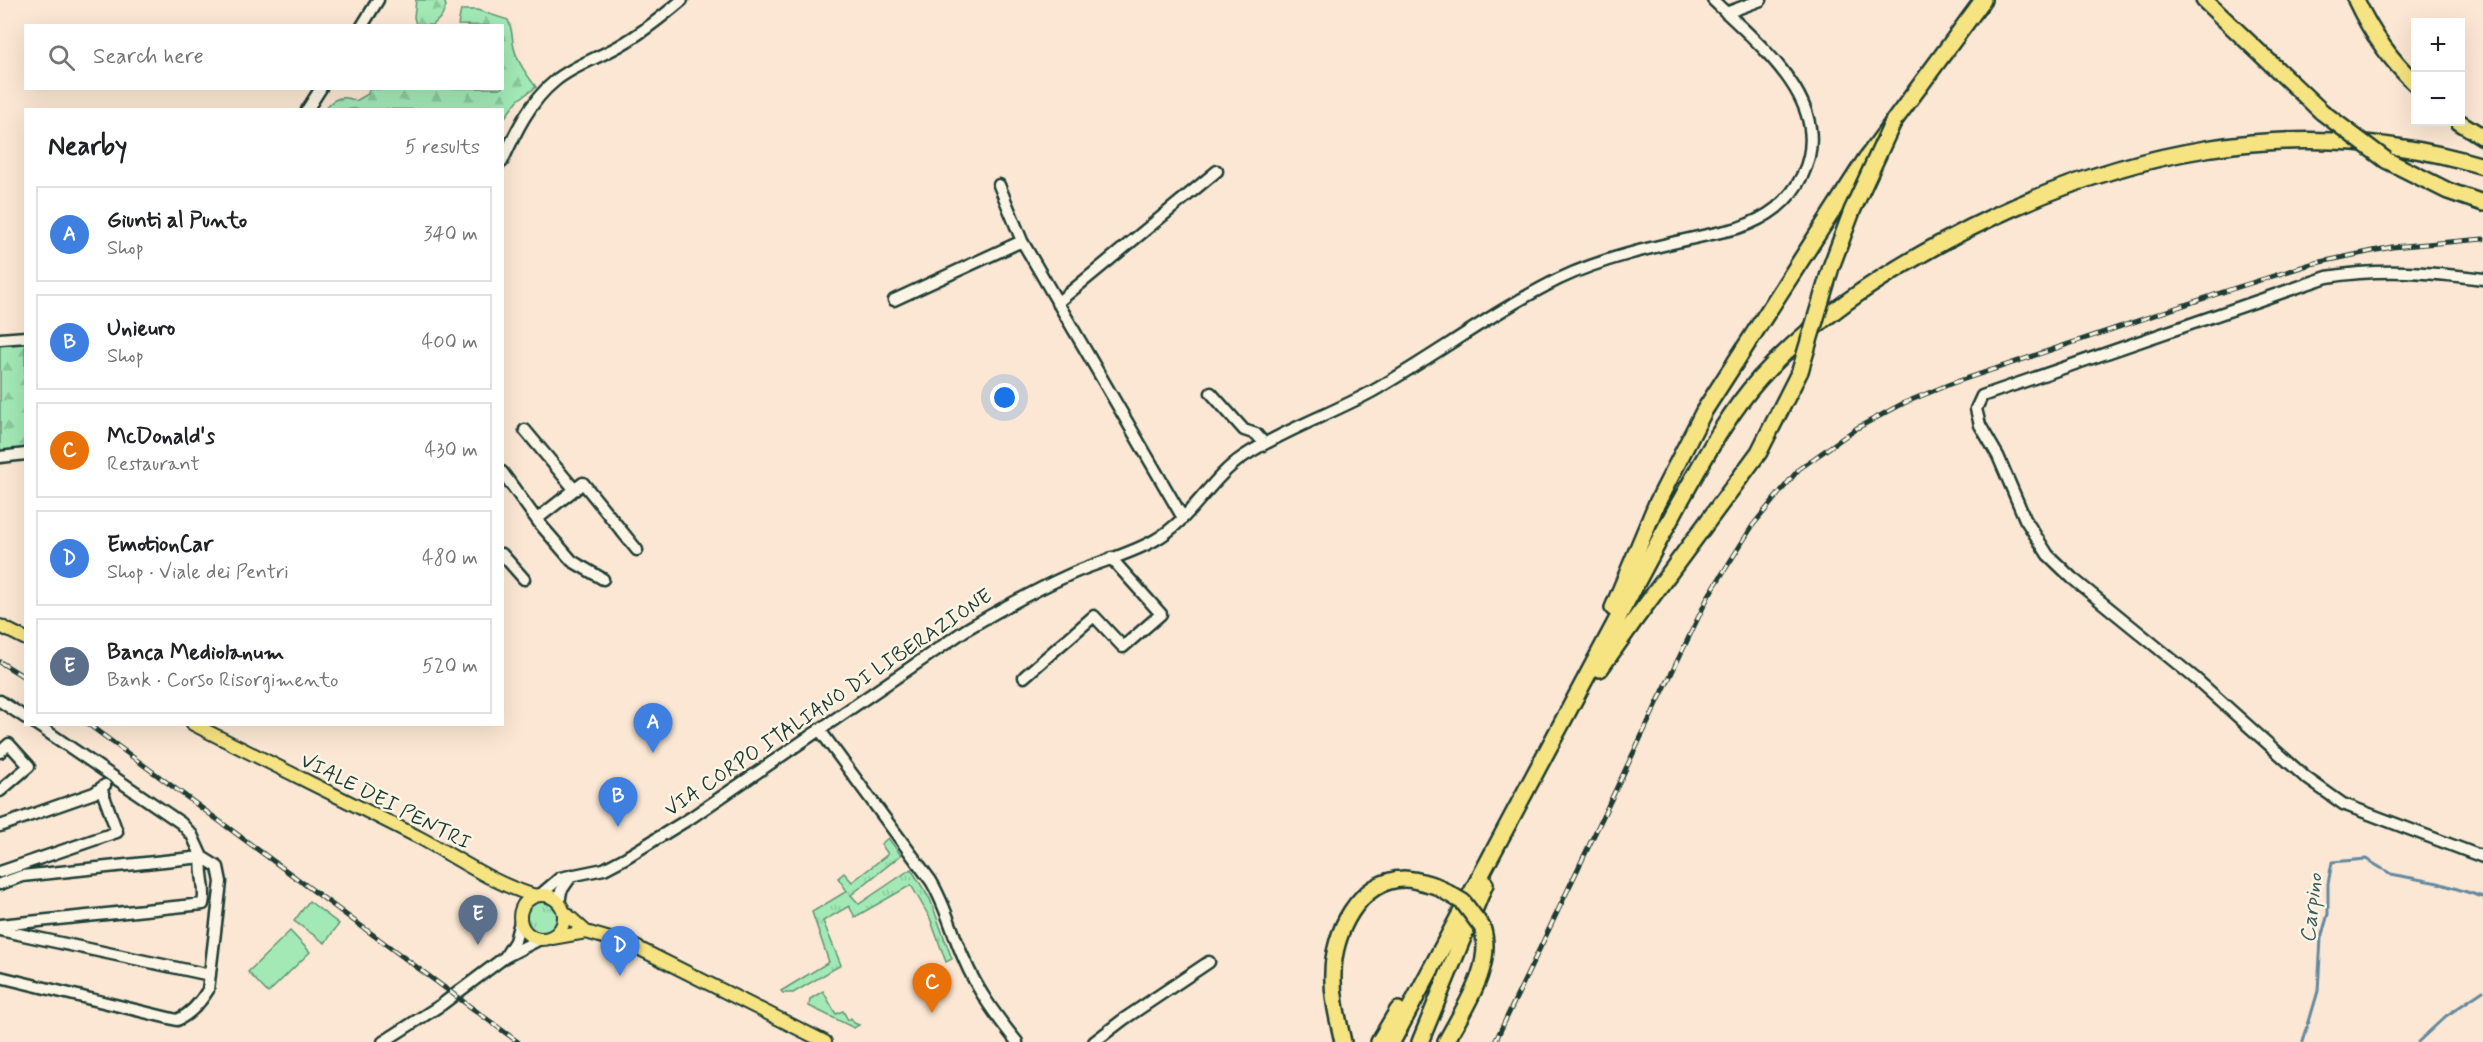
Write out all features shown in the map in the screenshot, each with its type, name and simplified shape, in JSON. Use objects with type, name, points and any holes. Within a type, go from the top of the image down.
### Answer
[{"type":"highway","points":[[1578,692],[1656,505],[1679,456],[1704,411],[1866,159],[1983,0]]},
{"type":"highway","points":[[2204,0],[2322,112],[2386,160],[2448,191],[2483,203]]},
{"type":"highway","points":[[2356,0],[2363,15],[2390,54],[2411,79]]},
{"type":"highway","points":[[1555,735],[1573,720],[1605,661],[1760,452],[1800,371],[1831,267],[1852,211],[1894,120]]},
{"type":"highway","points":[[2465,126],[2483,137]]},
{"type":"highway","points":[[1392,1042],[1578,692],[1720,432],[1759,380],[1838,306],[1922,254],[1988,219],[2104,172],[2191,150],[2274,141],[2366,142],[2406,148],[2483,166]]},
{"type":"highway","points":[[1420,1042],[1439,991],[1480,898],[1495,851]]},
{"type":"highway","points":[[1342,1042],[1335,1003],[1333,959],[1338,934],[1351,911],[1365,896],[1382,884],[1404,879],[1436,886],[1463,903],[1482,927],[1485,938],[1484,959],[1476,983],[1446,1042]]},
{"type":"highway","points":[[1379,1042],[1430,949],[1458,917]]},
{"type":"main road","points":[[0,626],[24,638]]},
{"type":"main road","name":"VIALE DEI PENTRI","points":[[201,726],[497,881],[519,892],[538,896]]},
{"type":"main road","name":"VIALE DEI PENTRI","points":[[497,881],[510,895],[520,920]]},
{"type":"main road","points":[[586,932],[553,898],[538,896],[524,904],[520,920],[529,935],[544,939],[586,932],[634,946],[825,1042]]},
{"type":"main road","points":[[544,939],[561,928],[561,907]]},
{"type":"street","points":[[363,24],[378,0]]},
{"type":"street","points":[[504,158],[535,102],[555,81],[628,40],[656,22],[682,0]]},
{"type":"street","name":"VIA CORPO ITALIANO DI LIBERAZIONE","points":[[538,896],[560,878],[604,869],[625,858],[692,816],[967,629],[1015,601],[1154,540],[1184,518],[1220,476],[1238,460],[1264,443],[1372,391],[1480,323],[1561,278],[1617,258],[1761,220],[1789,198],[1798,184],[1810,156],[1812,137],[1802,104],[1791,81],[1780,66],[1713,0]]},
{"type":"street","points":[[1726,13],[1761,0]]},
{"type":"street","points":[[308,108],[320,90]]},
{"type":"street","points":[[1057,303],[1217,171]]},
{"type":"street","points":[[999,185],[1022,241],[1184,518]]},
{"type":"street","points":[[894,300],[1022,241]]},
{"type":"street","points":[[2483,279],[2433,272],[2363,271],[2327,278],[1982,396],[1976,409],[1980,425],[1998,456],[2025,519],[2048,555],[2072,578],[2196,679],[2305,777],[2343,804],[2483,857]]},
{"type":"street","points":[[0,339],[24,338]]},
{"type":"street","points":[[1211,393],[1244,430],[1256,434],[1264,443]]},
{"type":"street","points":[[525,430],[574,490]]},
{"type":"street","points":[[0,457],[24,454]]},
{"type":"street","points":[[504,475],[572,561],[603,579]]},
{"type":"street","points":[[537,519],[583,483],[637,550]]},
{"type":"street","points":[[504,556],[524,579]]},
{"type":"street","points":[[1024,677],[1094,616],[1123,647],[1161,614],[1112,558]]},
{"type":"street","points":[[0,701],[24,717]]},
{"type":"street","points":[[0,977],[177,1020],[185,1017],[200,1004],[208,990],[221,882],[218,867],[202,857],[192,836],[181,824],[39,726]]},
{"type":"street","points":[[819,729],[931,881],[944,907],[961,954],[979,990],[1017,1042]]},
{"type":"street","points":[[0,752],[9,744],[29,766],[0,790]]},
{"type":"street","points":[[0,826],[94,793],[112,777]]},
{"type":"street","points":[[0,872],[117,832],[101,788]]},
{"type":"street","points":[[0,884],[22,876],[202,857]]},
{"type":"street","points":[[0,925],[203,904],[205,897],[200,866],[202,857]]},
{"type":"street","points":[[561,907],[561,891],[572,874]]},
{"type":"street","points":[[505,957],[515,941],[520,920]]},
{"type":"street","points":[[0,930],[210,975]]},
{"type":"street","points":[[383,1042],[441,1005],[505,957],[544,939]]},
{"type":"street","points":[[1094,1042],[1209,962]]},
{"type":"green space","points":[[416,0],[444,0],[446,6],[442,16],[434,24],[416,24],[414,17]]},
{"type":"green space","points":[[461,10],[477,10],[508,20],[518,59],[536,87],[518,100],[504,119],[504,108],[326,108],[339,98],[356,101],[368,94],[369,90],[504,90],[504,24],[458,24]]},
{"type":"green space","points":[[24,337],[24,454],[0,457],[0,339]]},
{"type":"green space","points":[[888,838],[901,855],[851,895],[859,904],[911,869],[930,899],[952,959],[946,962],[930,918],[911,885],[855,917],[849,906],[823,921],[841,965],[793,993],[783,993],[781,991],[829,962],[812,912],[847,891],[838,878],[844,873],[852,882],[888,854],[881,844]]},
{"type":"green space","points":[[309,901],[339,924],[325,943],[294,921]]},
{"type":"green space","points":[[541,901],[555,907],[558,914],[558,920],[553,929],[543,933],[530,929],[525,919],[528,908]]},
{"type":"green space","points":[[290,931],[310,952],[268,993],[248,972]]},
{"type":"green space","points":[[823,991],[836,1014],[843,1011],[848,1020],[851,1018],[859,1025],[854,1028],[809,1006],[810,999]]},
{"type":"waterway","name":"Carpino","points":[[2303,1042],[2318,991],[2321,938],[2328,914],[2328,884],[2332,862],[2366,859],[2391,874],[2438,883],[2483,897]]},
{"type":"waterway","points":[[2418,1042],[2446,1016],[2483,991]]},
{"type":"railway","points":[[1495,1042],[1709,595],[1753,525],[1799,469],[1857,428],[1904,403],[1950,384],[2232,289],[2311,264],[2392,247],[2483,239]]},
{"type":"railway","points":[[0,662],[24,677]]},
{"type":"railway","points":[[91,726],[518,1042]]},
{"type":"place","name":"Giunti al Punto","points":[[653,753]]},
{"type":"place","name":"Unieuro","points":[[618,827]]},
{"type":"place","name":"Banca Mediolanum","points":[[478,945]]},
{"type":"place","name":"EmotionCar","points":[[620,976]]},
{"type":"place","name":"McDonald's","points":[[932,1013]]}]
